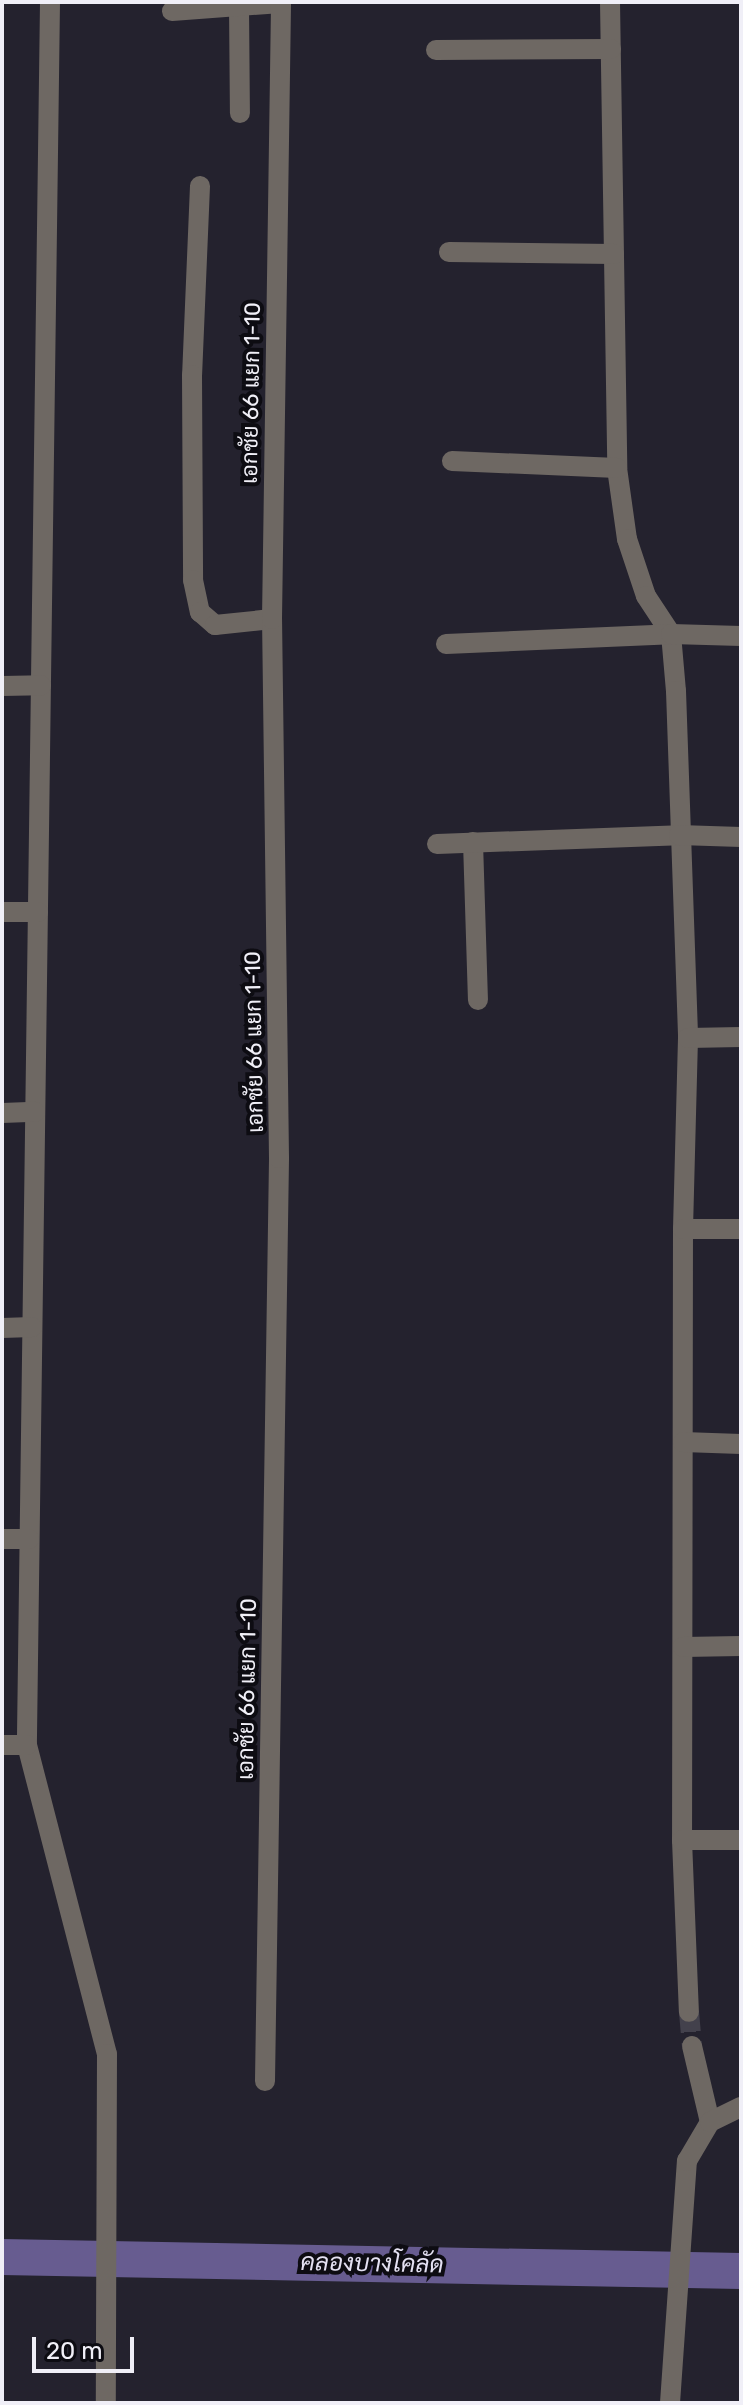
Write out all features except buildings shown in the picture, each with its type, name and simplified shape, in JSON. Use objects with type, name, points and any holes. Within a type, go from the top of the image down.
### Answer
[{"type":"street","points":[[50,2],[27,1745],[107,2054],[106,2403]]},
{"type":"street","points":[[610,2],[617,468],[627,539],[646,596],[671,634],[676,691],[688,1038],[683,1229],[682,1840],[689,2012]]},
{"type":"street","points":[[172,11],[281,3]]},
{"type":"street","name":"เอกชัย 66 แยก 1-10","points":[[265,2081],[279,1158],[272,619],[281,3]]},
{"type":"street","points":[[239,6],[240,113]]},
{"type":"street","points":[[436,50],[611,49]]},
{"type":"street","points":[[200,186],[192,375],[193,580],[200,612],[215,625],[272,619]]},
{"type":"street","points":[[449,252],[614,254]]},
{"type":"street","points":[[452,461],[617,468]]},
{"type":"street","points":[[446,644],[671,634],[741,636]]},
{"type":"street","points":[[2,686],[41,685]]},
{"type":"street","points":[[437,844],[679,835],[741,837]]},
{"type":"street","points":[[473,842],[478,1000]]},
{"type":"street","points":[[2,912],[38,912]]},
{"type":"street","points":[[688,1038],[741,1037]]},
{"type":"street","points":[[2,1113],[35,1112]]},
{"type":"street","points":[[683,1229],[741,1229]]},
{"type":"street","points":[[2,1328],[32,1327]]},
{"type":"street","points":[[683,1442],[741,1444]]},
{"type":"street","points":[[2,1539],[29,1539]]},
{"type":"street","points":[[683,1647],[741,1646]]},
{"type":"street","points":[[2,1745],[27,1745]]},
{"type":"street","points":[[682,1840],[741,1840]]},
{"type":"street","points":[[692,2046],[710,2122]]},
{"type":"street","points":[[670,2403],[687,2161],[710,2122],[741,2107]]},
{"type":"waterway","name":"คลองบางโคลัด","points":[[2,2257],[741,2271]]},
{"type":"tunnel","points":[[689,2012],[692,2046]]}]
